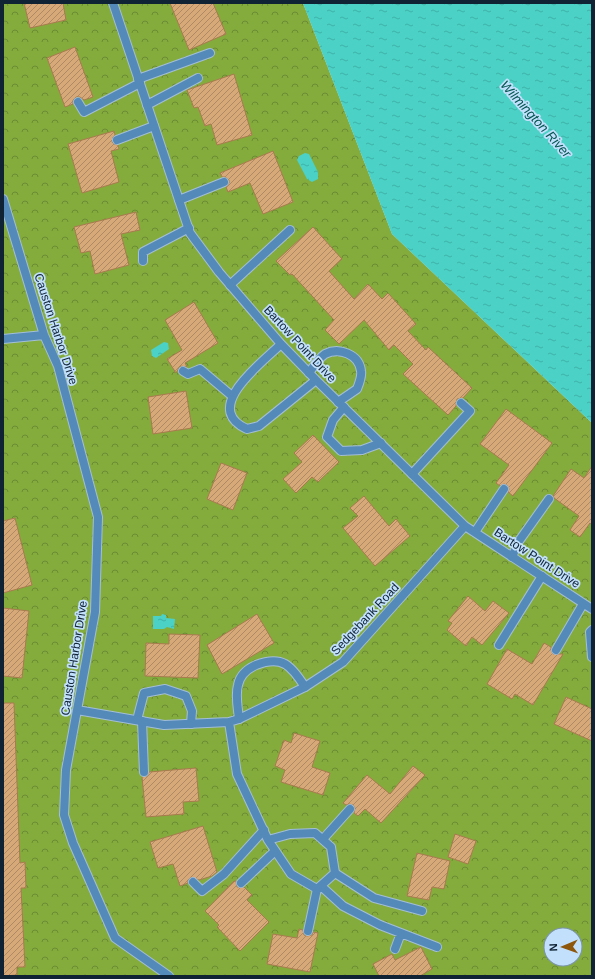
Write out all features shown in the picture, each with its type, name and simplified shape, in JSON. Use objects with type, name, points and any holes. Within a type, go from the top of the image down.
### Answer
[{"type":"street","name":"Bartow Point Drive","points":[[113,3],[189,228],[230,285],[281,344],[309,373],[465,526],[592,610]]},
{"type":"street","points":[[78,102],[84,112],[139,81],[210,53]]},
{"type":"street","points":[[147,105],[198,78]]},
{"type":"street","points":[[117,140],[154,126]]},
{"type":"street","points":[[179,200],[224,182]]},
{"type":"street","name":"Causton Harbor Drive","points":[[3,199],[44,335],[58,366],[98,517],[96,612],[66,770],[64,814],[73,843],[115,938],[169,976]]},
{"type":"street","points":[[143,261],[143,252],[189,228]]},
{"type":"street","points":[[230,285],[290,230]]},
{"type":"street","points":[[3,339],[44,335]]},
{"type":"street","points":[[281,344],[236,387],[230,400],[231,412],[234,420],[248,429],[259,426],[316,380]]},
{"type":"street","points":[[309,373],[323,355],[333,351],[352,355],[357,361],[362,372],[357,389],[341,405],[333,420],[327,437],[342,451],[362,450],[381,443]]},
{"type":"street","points":[[183,371],[188,374],[200,369],[232,396]]},
{"type":"street","points":[[412,474],[470,411],[461,403]]},
{"type":"street","points":[[475,532],[504,489]]},
{"type":"street","points":[[512,556],[519,541],[549,499]]},
{"type":"street","name":"Sedgebank Road","points":[[77,710],[164,725],[229,722],[239,719],[305,687],[343,662],[465,526]]},
{"type":"street","points":[[499,644],[542,576]]},
{"type":"street","points":[[556,650],[583,604]]},
{"type":"street","points":[[592,630],[590,632],[592,657]]},
{"type":"street","points":[[239,719],[237,701],[238,684],[246,669],[268,660],[278,660],[295,671],[305,687]]},
{"type":"street","points":[[144,772],[140,721],[144,693],[165,689],[186,696],[192,711],[191,724]]},
{"type":"street","points":[[229,722],[237,774],[268,840],[291,874],[319,887],[343,906],[401,933],[437,947]]},
{"type":"street","points":[[323,840],[350,809]]},
{"type":"street","points":[[194,882],[202,891],[224,874],[264,830]]},
{"type":"street","points":[[268,840],[290,834],[315,833],[331,847],[335,874],[374,898],[422,911]]},
{"type":"street","points":[[241,883],[275,851]]},
{"type":"street","points":[[308,931],[319,887],[335,874]]},
{"type":"street","points":[[395,949],[401,933]]},
{"type":"green space","points":[[3,3],[303,3],[392,234],[592,423],[592,976],[3,976]]},
{"type":"water","name":"Wilmington River","points":[[303,3],[592,3],[592,423],[392,234]]},
{"type":"water","points":[[305,153],[309,154],[318,172],[318,179],[312,182],[307,179],[297,160],[299,156]]},
{"type":"water","points":[[164,342],[168,343],[169,349],[156,358],[152,356],[151,350]]},
{"type":"water","points":[[162,614],[166,615],[166,618],[175,619],[174,629],[167,627],[164,629],[153,629],[153,616],[161,616]]},
{"type":"building","points":[[24,3],[63,3],[66,20],[30,28]]},
{"type":"building","points":[[170,3],[213,3],[226,34],[189,50]]},
{"type":"building","points":[[75,47],[93,97],[84,100],[80,97],[76,97],[73,100],[73,104],[65,107],[47,58]]},
{"type":"building","points":[[234,74],[252,135],[217,145],[211,124],[205,126],[198,107],[194,108],[187,90]]},
{"type":"building","points":[[114,131],[115,135],[112,142],[118,145],[119,149],[111,151],[119,182],[82,193],[68,144]]},
{"type":"building","points":[[273,151],[293,202],[263,214],[250,183],[228,192],[226,187],[229,180],[222,177],[220,173]]},
{"type":"building","points":[[136,212],[140,230],[121,234],[129,265],[95,274],[90,251],[81,253],[74,227]]},
{"type":"building","points":[[313,227],[342,259],[329,271],[354,299],[368,284],[382,299],[388,293],[416,324],[408,331],[426,350],[428,347],[472,388],[463,398],[457,399],[456,406],[448,415],[403,374],[413,364],[394,345],[389,350],[364,320],[339,344],[325,330],[334,320],[292,274],[290,275],[276,261]]},
{"type":"building","points":[[194,302],[218,343],[185,363],[187,367],[180,366],[176,373],[167,359],[182,350],[165,320]]},
{"type":"building","points":[[186,391],[192,428],[153,434],[148,397]]},
{"type":"building","points":[[506,409],[552,443],[513,496],[508,492],[509,489],[507,485],[504,484],[500,486],[496,483],[509,465],[480,444]]},
{"type":"building","points":[[313,435],[339,462],[318,482],[312,477],[296,493],[283,479],[302,462],[294,453]]},
{"type":"building","points":[[221,463],[247,473],[233,510],[207,499]]},
{"type":"building","points":[[592,466],[592,525],[590,523],[580,537],[570,530],[579,516],[553,496],[571,469],[584,478]]},
{"type":"building","points":[[364,496],[389,526],[396,519],[410,536],[375,566],[343,528],[358,516],[350,508]]},
{"type":"building","points":[[15,518],[32,585],[3,593],[3,521]]},
{"type":"building","points":[[468,596],[485,611],[493,601],[509,613],[482,645],[472,637],[466,646],[447,630],[452,623],[448,621]]},
{"type":"building","points":[[3,608],[29,611],[22,678],[3,676]]},
{"type":"building","points":[[257,614],[274,643],[222,674],[207,645]]},
{"type":"building","points":[[169,634],[200,635],[198,678],[145,676],[146,643],[169,644]]},
{"type":"building","points":[[544,643],[551,647],[553,654],[563,654],[533,705],[515,694],[512,699],[487,684],[507,649],[532,664]]},
{"type":"building","points":[[566,697],[592,709],[592,741],[554,724]]},
{"type":"building","points":[[3,703],[14,703],[20,863],[25,862],[26,888],[21,888],[25,967],[17,967],[17,975],[3,976]]},
{"type":"building","points":[[294,733],[320,741],[312,767],[330,773],[323,795],[281,782],[285,770],[275,766],[284,740],[291,743]]},
{"type":"building","points":[[413,766],[425,775],[381,823],[365,809],[358,816],[354,813],[355,808],[353,805],[346,805],[343,803],[367,775],[390,794]]},
{"type":"building","points":[[196,768],[199,801],[183,802],[184,814],[146,817],[142,777],[147,776],[149,772]]},
{"type":"building","points":[[203,826],[217,872],[212,876],[199,880],[191,877],[188,880],[188,883],[180,886],[173,864],[158,868],[150,842]]},
{"type":"building","points":[[455,834],[476,841],[468,864],[448,857]]},
{"type":"building","points":[[417,853],[450,861],[444,889],[432,887],[429,900],[407,896]]},
{"type":"building","points":[[234,881],[236,881],[237,887],[244,887],[252,895],[247,900],[269,922],[240,951],[217,927],[219,925],[205,911]]},
{"type":"building","points":[[299,929],[303,930],[304,935],[307,936],[312,935],[313,932],[318,933],[310,972],[267,964],[273,934],[297,938]]},
{"type":"building","points":[[421,947],[432,969],[420,976],[379,976],[373,964],[392,954],[395,960]]}]
